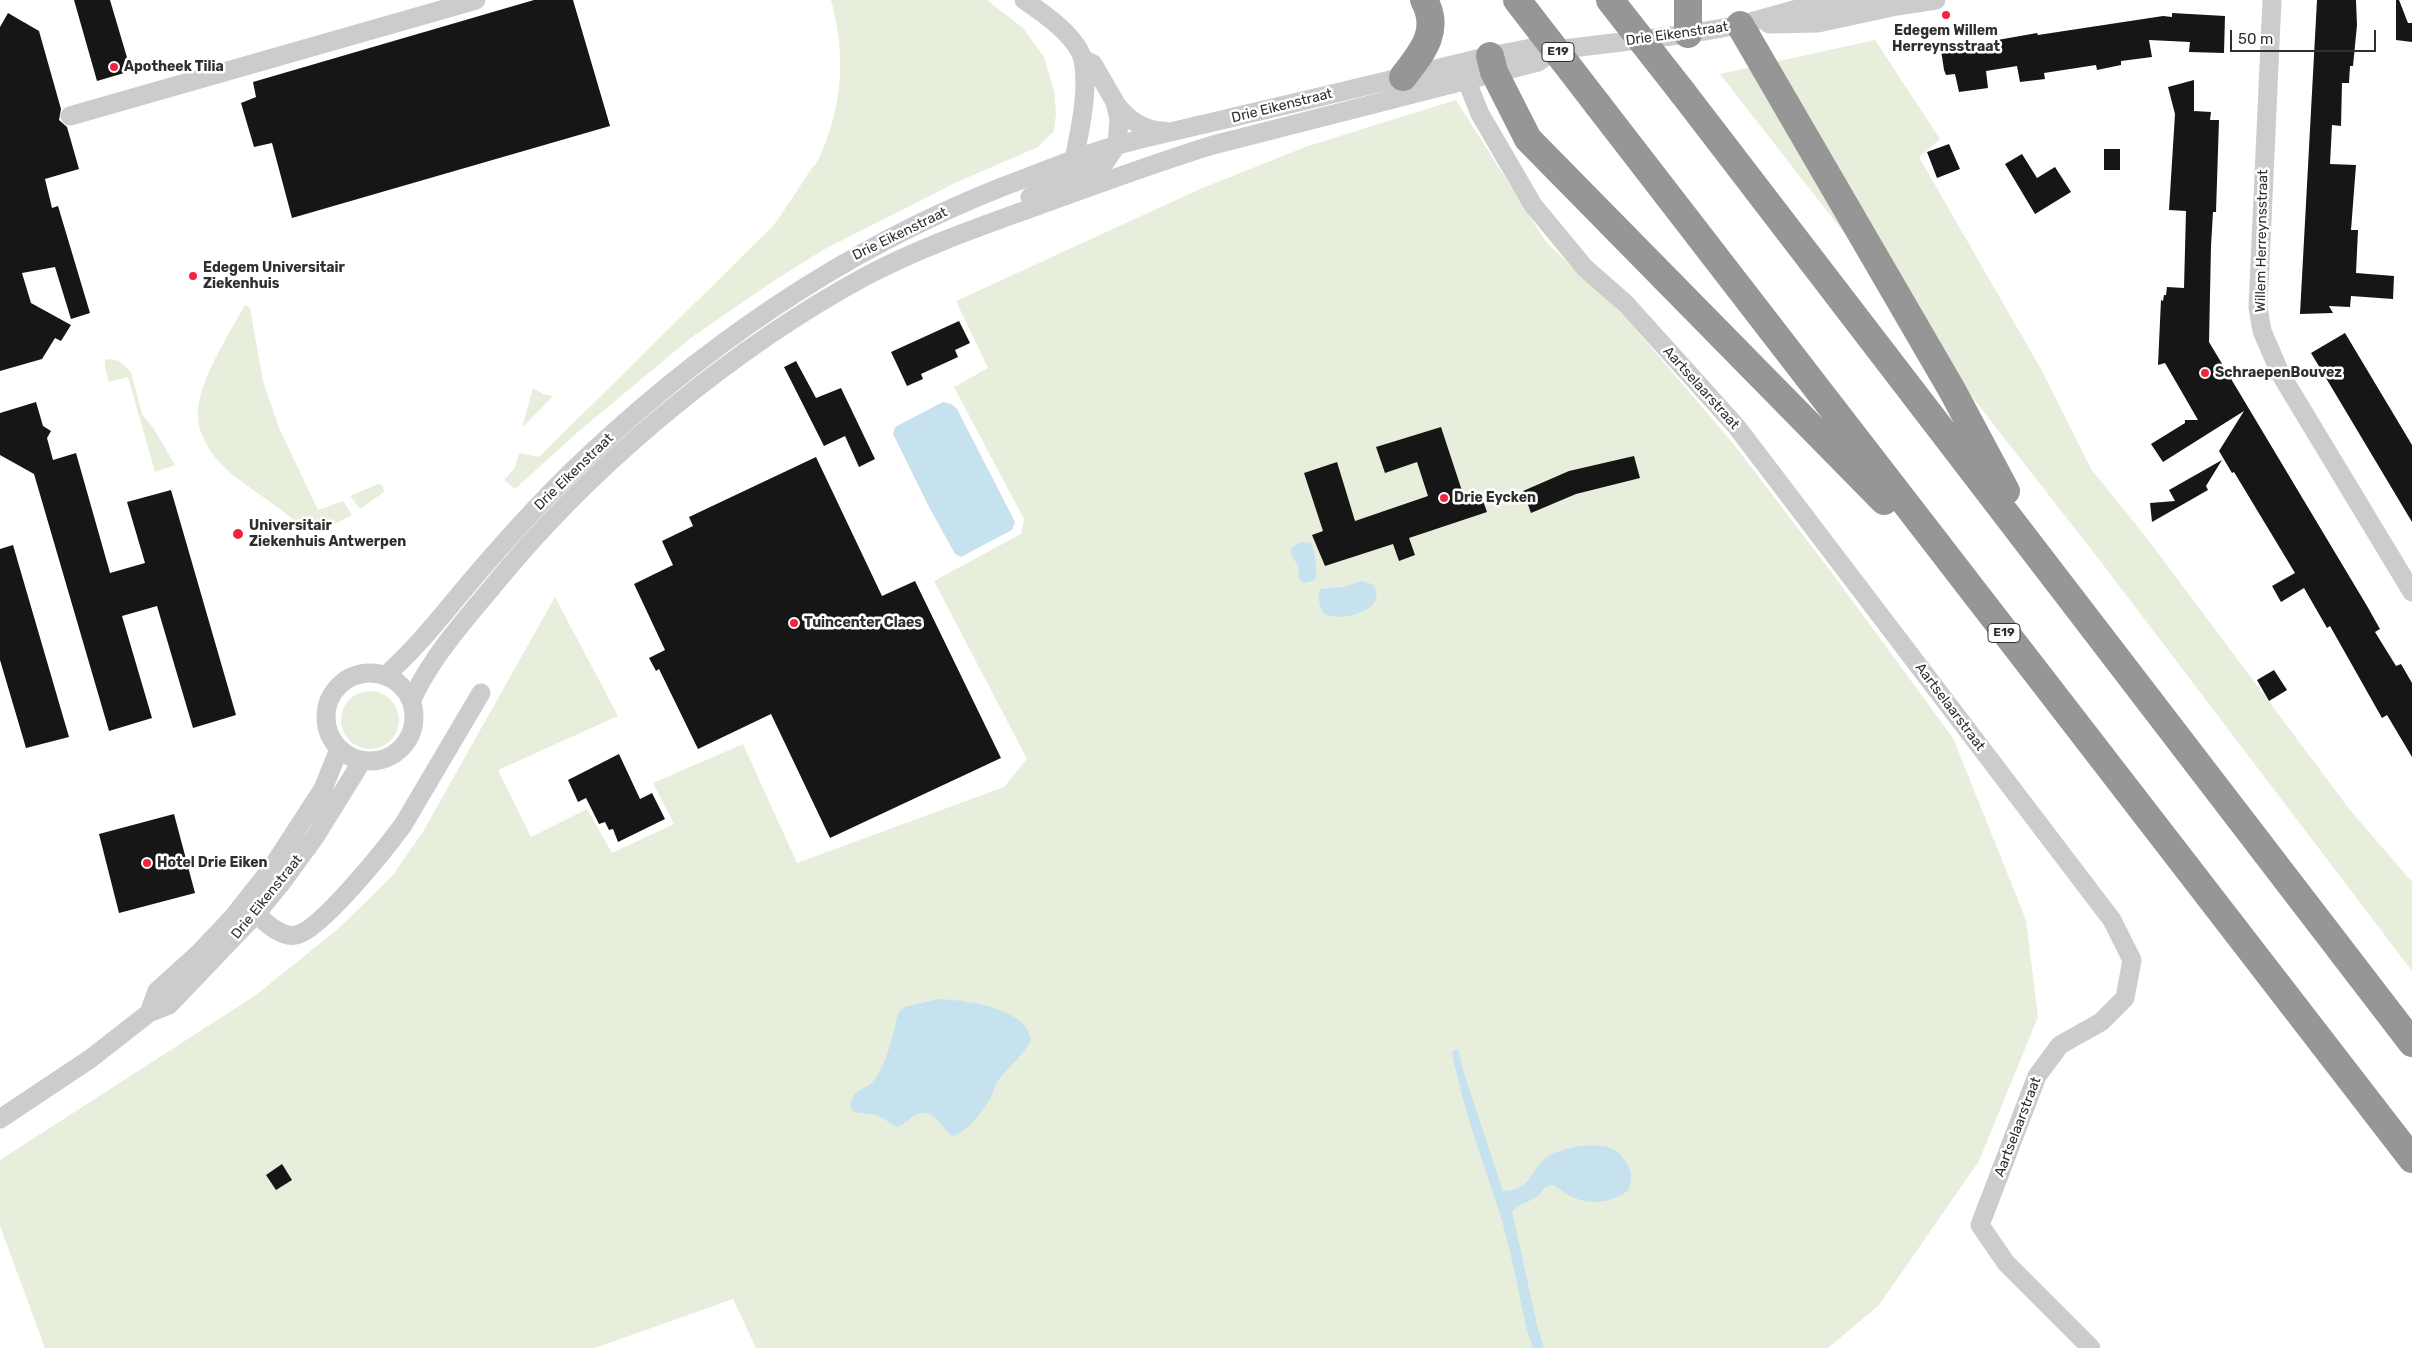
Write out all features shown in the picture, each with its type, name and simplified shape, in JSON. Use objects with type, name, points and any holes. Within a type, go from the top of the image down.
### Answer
[{"type":"highway","points":[[1403,77],[1428,41],[1432,29],[1430,10],[1424,0]]},
{"type":"highway","name":"E19","points":[[1517,0],[2412,1159]]},
{"type":"highway","points":[[1610,0],[2412,1043]]},
{"type":"highway","points":[[1688,0],[1688,34]]},
{"type":"highway","points":[[1740,25],[1952,390],[2043,561]]},
{"type":"highway","points":[[1492,64],[1528,139],[1969,587]]},
{"type":"street","points":[[70,116],[476,0]]},
{"type":"street","points":[[1024,0],[1057,24],[1083,59],[1093,64],[1126,117],[1150,131],[1176,131]]},
{"type":"street","name":"Drie Eikenstraat","points":[[1740,25],[1818,23],[1896,6],[1936,0]]},
{"type":"street","name":"Willem Herreynsstraat","points":[[2272,0],[2258,307],[2262,332],[2281,375],[2412,592]]},
{"type":"street","points":[[1814,2],[1818,23]]},
{"type":"street","name":"Drie Eikenstraat","points":[[385,676],[415,649],[542,500],[588,455],[690,368],[744,326],[869,248],[991,191],[1074,159],[1117,145],[1403,77],[1492,64],[1538,62],[1554,50],[1688,34],[1740,25],[1814,2],[1896,6]]},
{"type":"street","points":[[1074,159],[1084,105],[1083,59]]},
{"type":"street","name":"Drie Eikenstraat","points":[[412,700],[420,681],[433,663],[532,541],[588,484],[645,432],[712,378],[789,322],[866,276],[942,240],[1168,158],[1466,79],[1492,64]]},
{"type":"street","name":"Aartselaarstraat","points":[[1466,79],[1480,114],[1533,205],[1585,268],[1626,304],[1736,426],[2112,920],[2132,960],[2125,998],[2101,1022],[2060,1045],[2037,1076],[1980,1225],[2006,1263],[2091,1348]]},
{"type":"street","points":[[1011,215],[1033,195],[1103,165],[1117,145],[1119,119],[1115,102]]},
{"type":"street","points":[[690,368],[712,378]]},
{"type":"street","points":[[363,674],[385,676],[396,681],[412,700],[414,717],[412,732],[406,744],[398,752],[378,761],[362,761],[340,749],[330,735],[326,720],[328,699],[347,680],[363,674]]},
{"type":"street","points":[[256,914],[278,931],[286,935],[295,936],[319,920],[403,826],[481,693]]},
{"type":"street","name":"Drie Eikenstraat","points":[[149,1012],[157,991],[199,954],[233,917],[271,869],[323,789],[340,749]]},
{"type":"street","name":"Drie Eikenstraat","points":[[0,1119],[90,1059],[149,1012],[169,1005],[256,914],[315,837],[362,761]]},
{"type":"green space","points":[[831,0],[987,0],[1023,28],[1044,57],[1054,91],[1056,113],[1054,131],[1038,147],[955,183],[823,250],[772,282],[692,337],[579,431],[515,489],[504,480],[515,468],[519,453],[539,457],[773,226],[817,162],[834,118],[840,79],[839,40]]},
{"type":"green space","points":[[1875,40],[1940,139],[1919,157],[2042,371],[2091,469],[2146,537],[2350,810],[2412,882],[2412,971],[2101,562],[1720,74]]},
{"type":"green space","name":"Drie Eycken","points":[[1456,100],[1546,242],[1626,318],[1732,442],[1832,573],[1953,738],[2026,920],[2038,1017],[1979,1161],[1879,1305],[1828,1348],[756,1348],[733,1299],[595,1348],[45,1348],[0,1226],[0,1160],[256,995],[338,929],[393,875],[424,830],[555,597],[618,716],[498,770],[531,837],[587,809],[612,853],[674,824],[653,783],[743,744],[797,863],[1004,787],[1027,759],[934,581],[1021,534],[1024,519],[954,387],[988,368],[956,301],[1200,189],[1308,146]]},
{"type":"green space","points":[[245,305],[250,308],[263,381],[279,428],[318,510],[343,501],[352,515],[333,525],[307,532],[222,466],[209,448],[200,429],[198,409],[205,382],[217,355]]},
{"type":"green space","points":[[105,360],[119,361],[131,372],[142,414],[154,429],[175,465],[155,472],[128,377],[109,382]]},
{"type":"green space","points":[[533,388],[543,394],[553,396],[522,428]]},
{"type":"green space","points":[[378,484],[382,485],[384,492],[360,509],[350,496]]},
{"type":"green space","points":[[370,691],[381,693],[394,704],[399,720],[397,731],[386,744],[370,749],[359,747],[346,736],[341,720],[343,709],[354,696]]},
{"type":"water","points":[[943,402],[951,404],[957,409],[1015,522],[1012,530],[961,557],[955,554],[893,434],[895,427]]},
{"type":"water","points":[[1301,542],[1311,543],[1316,561],[1315,580],[1305,583],[1299,579],[1298,566],[1291,554],[1292,548]]},
{"type":"water","points":[[1362,581],[1372,584],[1376,593],[1375,601],[1369,608],[1350,616],[1339,617],[1329,616],[1322,612],[1318,597],[1320,589],[1344,587]]},
{"type":"water","points":[[939,999],[984,1005],[1007,1013],[1016,1018],[1029,1034],[1031,1040],[1028,1046],[999,1079],[991,1097],[979,1114],[970,1125],[953,1136],[934,1116],[929,1114],[918,1114],[897,1127],[877,1115],[854,1112],[850,1106],[854,1095],[872,1083],[880,1072],[898,1013],[904,1007]]},
{"type":"water","points":[[1457,1049],[1503,1191],[1512,1190],[1523,1185],[1543,1160],[1550,1155],[1579,1146],[1600,1146],[1616,1151],[1630,1169],[1631,1180],[1628,1191],[1614,1198],[1600,1202],[1585,1201],[1570,1196],[1553,1185],[1545,1187],[1537,1197],[1521,1204],[1512,1211],[1538,1329],[1544,1348],[1533,1348],[1527,1330],[1503,1225],[1456,1072],[1452,1052]]},
{"type":"building","points":[[74,0],[110,0],[131,71],[97,81]]},
{"type":"building","points":[[534,0],[573,0],[610,126],[292,218],[272,143],[254,147],[241,103],[256,97],[253,82]]},
{"type":"building","points":[[2317,0],[2356,0],[2357,25],[2353,66],[2350,66],[2349,83],[2342,83],[2341,126],[2332,125],[2330,164],[2356,165],[2351,230],[2358,230],[2356,273],[2394,276],[2393,299],[2351,296],[2350,307],[2329,306],[2333,313],[2300,314]]},
{"type":"building","points":[[2396,0],[2399,0],[2408,23],[2412,23],[2412,42],[2396,40]]},
{"type":"building","points":[[8,13],[39,31],[61,109],[59,120],[67,127],[79,169],[45,179],[52,208],[58,206],[90,313],[71,319],[55,267],[22,273],[31,303],[71,325],[61,341],[55,338],[42,359],[0,371],[0,27]]},
{"type":"building","points":[[2172,13],[2225,16],[2224,53],[2189,52],[2190,42],[2149,40],[2152,57],[2121,61],[2121,65],[2097,70],[2096,65],[2044,73],[2045,79],[2020,82],[2017,66],[1986,71],[1988,88],[1959,92],[1955,74],[1946,75],[1944,70],[1941,50],[2037,33],[2038,35],[2163,16],[2172,17]]},
{"type":"building","points":[[2194,80],[2194,111],[2211,112],[2210,120],[2219,120],[2216,212],[2213,212],[2211,246],[2209,342],[2367,606],[2380,629],[2375,632],[2396,666],[2401,664],[2412,683],[2412,757],[2387,715],[2382,718],[2330,626],[2327,628],[2304,588],[2281,602],[2272,586],[2295,573],[2234,472],[2232,473],[2219,451],[2244,411],[2163,462],[2151,444],[2185,423],[2185,420],[2198,420],[2165,363],[2158,365],[2161,300],[2163,301],[2164,295],[2166,295],[2167,287],[2184,288],[2186,211],[2169,210],[2175,114],[2168,87]]},
{"type":"building","points":[[1949,144],[1960,169],[1937,178],[1927,152]]},
{"type":"building","points":[[2104,149],[2120,149],[2120,170],[2104,170]]},
{"type":"building","points":[[2022,154],[2037,178],[2055,167],[2071,192],[2035,214],[2005,164]]},
{"type":"building","points":[[959,321],[970,343],[955,350],[958,357],[921,374],[923,379],[907,386],[891,352]]},
{"type":"building","points":[[2345,333],[2412,445],[2412,522],[2311,353]]},
{"type":"building","points":[[796,361],[816,398],[841,388],[875,459],[859,467],[845,436],[824,446],[784,367]]},
{"type":"building","points":[[36,402],[43,426],[51,431],[47,438],[53,460],[76,453],[110,573],[145,563],[127,502],[171,490],[236,715],[193,728],[157,606],[122,616],[152,718],[109,731],[34,474],[0,455],[0,413]]},
{"type":"building","name":"Drie Eycken","points":[[1441,427],[1465,500],[1481,495],[1487,512],[1409,538],[1415,555],[1399,561],[1393,544],[1325,566],[1312,535],[1323,531],[1304,473],[1337,462],[1355,521],[1428,496],[1417,462],[1385,473],[1376,447]]},
{"type":"building","points":[[1634,456],[1640,478],[1576,494],[1531,513],[1523,491],[1569,471]]},
{"type":"building","name":"Tuincenter Claes","points":[[816,457],[882,596],[915,581],[1001,758],[830,838],[771,714],[698,749],[659,669],[656,671],[649,658],[665,650],[634,584],[673,565],[662,541],[693,526],[689,517]]},
{"type":"building","points":[[2222,460],[2206,486],[2208,490],[2152,522],[2150,503],[2175,501],[2169,490]]},
{"type":"building","points":[[13,545],[69,737],[26,748],[0,660],[0,549]]},
{"type":"building","points":[[2274,670],[2287,690],[2269,701],[2257,680]]},
{"type":"building","points":[[619,754],[640,799],[652,793],[665,819],[618,842],[613,829],[609,830],[605,822],[599,824],[586,798],[578,802],[568,780]]},
{"type":"building","name":"Hotel Drie Eiken","points":[[174,814],[195,893],[119,913],[99,834]]},
{"type":"building","points":[[282,1164],[292,1180],[276,1190],[266,1175]]},
{"type":"place","name":"Edegem Willem Herreynsstraat","points":[[1946,15]]},
{"type":"place","name":"Apotheek Tilia","points":[[114,67]]},
{"type":"place","name":"Edegem Universitair Ziekenhuis","points":[[193,276]]},
{"type":"place","name":"SchraepenBouvez","points":[[2205,373]]},
{"type":"place","name":"Drie Eycken","points":[[1444,498]]},
{"type":"place","name":"Universitair Ziekenhuis Antwerpen","points":[[238,534]]},
{"type":"place","name":"Tuincenter Claes","points":[[794,623]]},
{"type":"place","name":"Hotel Drie Eiken","points":[[147,863]]}]
